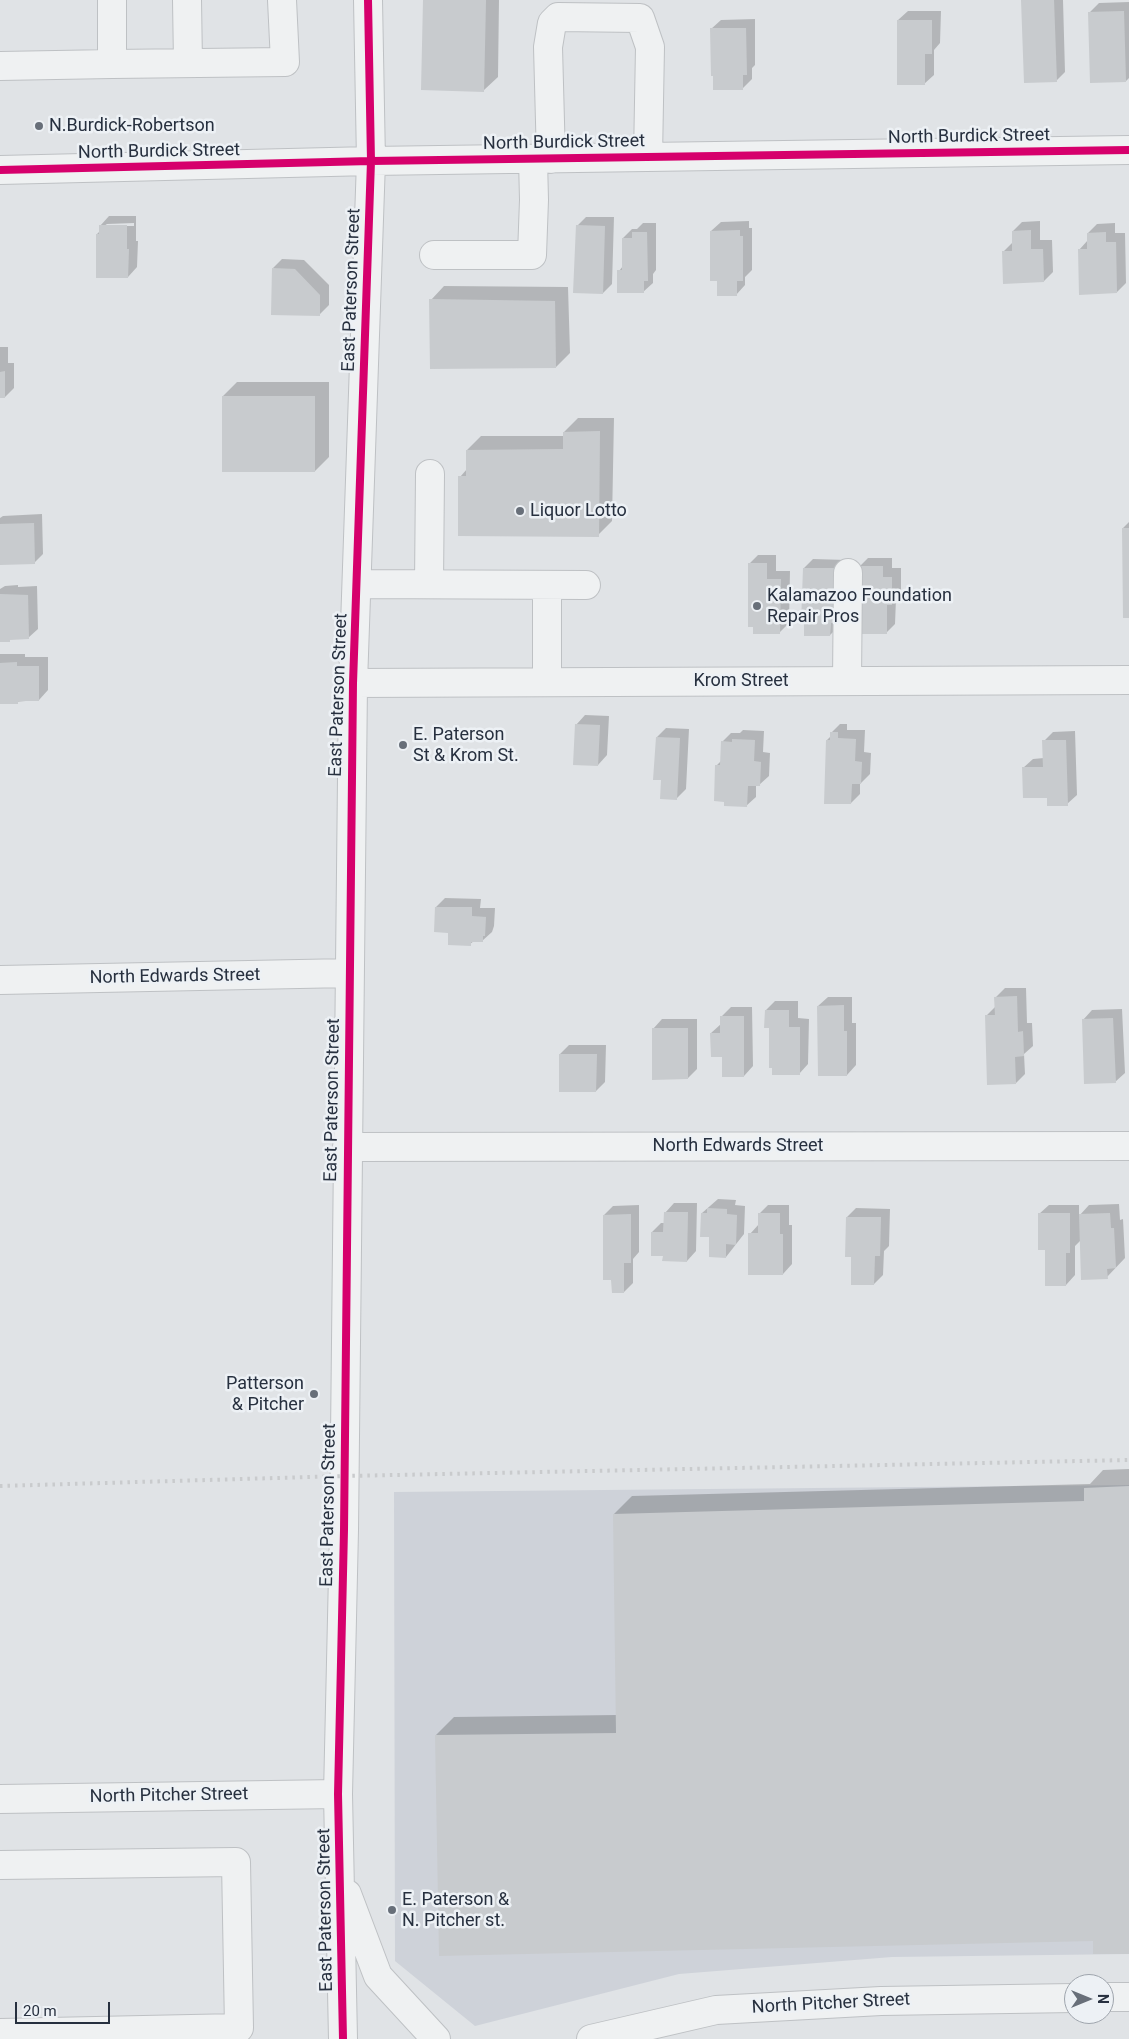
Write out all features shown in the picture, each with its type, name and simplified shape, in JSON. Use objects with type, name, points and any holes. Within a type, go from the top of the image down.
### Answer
[{"type":"street","points":[[112,0],[112,64]]},
{"type":"street","points":[[187,0],[188,63]]},
{"type":"street","points":[[0,66],[285,62],[282,0]]},
{"type":"street","name":"East Paterson Street","points":[[344,2039],[338,1794],[344,1497],[353,683],[358,584],[371,161],[368,0]]},
{"type":"street","points":[[434,255],[532,254],[534,200],[542,159],[548,47],[552,23],[558,17],[595,9],[640,18],[650,47],[648,157]]},
{"type":"street","name":"North Burdick Street","points":[[0,170],[371,161],[1129,150]]},
{"type":"street","points":[[429,584],[430,474]]},
{"type":"street","points":[[847,681],[848,573]]},
{"type":"street","points":[[358,584],[586,584]]},
{"type":"street","points":[[547,682],[548,584]]},
{"type":"street","name":"Krom Street","points":[[353,683],[1129,680]]},
{"type":"street","name":"North Edwards Street","points":[[0,980],[349,973]]},
{"type":"street","name":"North Edwards Street","points":[[347,1147],[1129,1146]]},
{"type":"street","name":"North Pitcher Street","points":[[0,1799],[338,1794]]},
{"type":"street","points":[[0,1866],[236,1862],[239,2028],[63,2035],[0,2033]]},
{"type":"street","points":[[340,1876],[378,1976],[436,2039]]},
{"type":"street","points":[[1114,1997],[1129,1997]]},
{"type":"street","name":"North Pitcher Street","points":[[591,2039],[716,2010],[881,2001],[1064,1998]]},
{"type":"shaded area","points":[[1129,1485],[1129,1954],[892,1957],[679,1974],[475,2026],[395,1961],[394,1492]]},
{"type":"building","points":[[423,0],[486,0],[484,92],[421,90]]},
{"type":"building","points":[[1021,0],[1054,0],[1057,82],[1024,83]]},
{"type":"building","points":[[1124,11],[1126,82],[1090,83],[1088,12]]},
{"type":"building","points":[[897,20],[932,20],[932,54],[925,54],[925,85],[897,85]]},
{"type":"building","points":[[710,28],[746,28],[747,75],[743,75],[743,90],[713,90]]},
{"type":"building","points":[[99,225],[127,225],[127,249],[129,249],[128,278],[96,278],[96,234],[99,234]]},
{"type":"building","points":[[576,225],[605,226],[603,294],[573,293]]},
{"type":"building","points":[[740,230],[740,236],[743,236],[743,281],[737,281],[737,296],[717,296],[717,281],[710,281],[710,231]]},
{"type":"building","points":[[1031,230],[1031,249],[1043,249],[1044,282],[1003,284],[1002,251],[1012,251],[1012,231]]},
{"type":"building","points":[[632,232],[647,232],[648,281],[644,281],[644,293],[617,293],[617,270],[622,270],[622,238],[632,238]]},
{"type":"building","points":[[1106,232],[1106,242],[1116,242],[1117,293],[1079,295],[1078,249],[1087,249],[1087,233]]},
{"type":"building","points":[[272,268],[295,269],[320,295],[320,316],[271,315]]},
{"type":"building","points":[[429,299],[555,301],[556,368],[430,369]]},
{"type":"building","points":[[5,371],[5,398],[0,398],[0,372]]},
{"type":"building","points":[[222,396],[315,396],[315,472],[222,472]]},
{"type":"building","points":[[600,431],[599,537],[458,536],[458,476],[466,476],[466,450],[563,449],[563,432]]},
{"type":"building","points":[[34,523],[35,564],[0,565],[0,524]]},
{"type":"building","points":[[1122,528],[1129,528],[1129,618],[1123,618]]},
{"type":"building","points":[[748,563],[767,563],[767,579],[781,579],[780,634],[753,634],[753,627],[748,627]]},
{"type":"building","points":[[857,566],[883,566],[883,577],[892,577],[892,605],[887,605],[887,634],[857,634]]},
{"type":"building","points":[[803,568],[838,568],[834,623],[831,623],[830,636],[804,636],[804,624],[801,624]]},
{"type":"building","points":[[0,594],[28,595],[29,639],[0,642]]},
{"type":"building","points":[[17,662],[17,666],[39,666],[39,701],[18,701],[18,704],[0,704],[0,663]]},
{"type":"building","points":[[575,724],[600,725],[598,766],[573,765]]},
{"type":"building","points":[[830,732],[838,732],[838,738],[856,739],[855,761],[862,762],[861,784],[852,784],[851,804],[824,804],[826,740],[830,740]]},
{"type":"building","points":[[656,737],[680,738],[677,800],[660,799],[661,780],[653,780]]},
{"type":"building","points":[[732,739],[755,740],[754,761],[761,762],[760,786],[748,786],[747,807],[724,806],[724,802],[714,801],[715,765],[720,765],[721,741],[732,742]]},
{"type":"building","points":[[1042,740],[1066,740],[1068,806],[1047,806],[1047,798],[1023,798],[1022,767],[1043,767]]},
{"type":"building","points":[[435,907],[472,907],[472,916],[486,917],[483,942],[471,942],[471,946],[448,945],[448,933],[434,932]]},
{"type":"building","points":[[1017,996],[1018,1032],[1023,1031],[1024,1056],[1015,1057],[1016,1084],[987,1085],[985,1015],[995,1015],[994,997]]},
{"type":"building","points":[[844,1005],[844,1031],[847,1031],[847,1076],[818,1076],[817,1006]]},
{"type":"building","points":[[765,1010],[789,1010],[789,1027],[800,1027],[800,1075],[772,1075],[772,1068],[769,1068],[769,1028],[764,1028]]},
{"type":"building","points":[[720,1016],[744,1016],[744,1077],[722,1077],[722,1057],[711,1057],[710,1033],[720,1033]]},
{"type":"building","points":[[1113,1018],[1116,1083],[1084,1084],[1082,1019]]},
{"type":"building","points":[[652,1028],[688,1028],[688,1079],[652,1080]]},
{"type":"building","points":[[559,1054],[597,1054],[596,1092],[559,1092]]},
{"type":"building","points":[[707,1208],[727,1209],[727,1214],[737,1215],[736,1245],[726,1244],[726,1258],[709,1257],[709,1237],[700,1237],[701,1213],[707,1213]]},
{"type":"building","points":[[664,1212],[688,1212],[687,1262],[662,1261],[663,1256],[651,1256],[651,1232],[663,1232]]},
{"type":"building","points":[[758,1213],[780,1213],[780,1234],[783,1234],[783,1275],[748,1275],[748,1233],[758,1233]]},
{"type":"building","points":[[1038,1213],[1070,1213],[1070,1253],[1066,1253],[1066,1286],[1045,1286],[1045,1250],[1038,1250]]},
{"type":"building","points":[[1110,1213],[1111,1228],[1114,1228],[1116,1268],[1107,1269],[1108,1279],[1081,1280],[1079,1214]]},
{"type":"building","points":[[631,1214],[631,1263],[624,1263],[624,1293],[612,1293],[611,1280],[603,1280],[603,1215]]},
{"type":"building","points":[[846,1217],[881,1217],[880,1256],[875,1256],[874,1285],[851,1285],[851,1257],[845,1257]]},
{"type":"building","points":[[1129,1486],[1129,1954],[1093,1954],[1093,1941],[439,1956],[435,1735],[616,1733],[613,1514],[1084,1501],[1084,1488]]},
{"type":"railway","points":[[0,1486],[345,1476],[1129,1460]]},
{"type":"cycle path","points":[[343,2039],[338,1794],[344,1530],[353,683],[371,161],[368,0]]},
{"type":"cycle path","points":[[0,170],[371,161],[1129,150]]},
{"type":"place","name":"N.Burdick-Robertson","points":[[39,126]]},
{"type":"place","name":"Liquor Lotto","points":[[520,511]]},
{"type":"place","name":"Kalamazoo Foundation Repair Pros","points":[[757,606]]},
{"type":"place","name":"E. Paterson St & Krom St.","points":[[403,745]]},
{"type":"place","name":"Patterson & Pitcher","points":[[314,1394]]},
{"type":"place","name":"E. Paterson & N. Pitcher st.","points":[[392,1910]]}]
